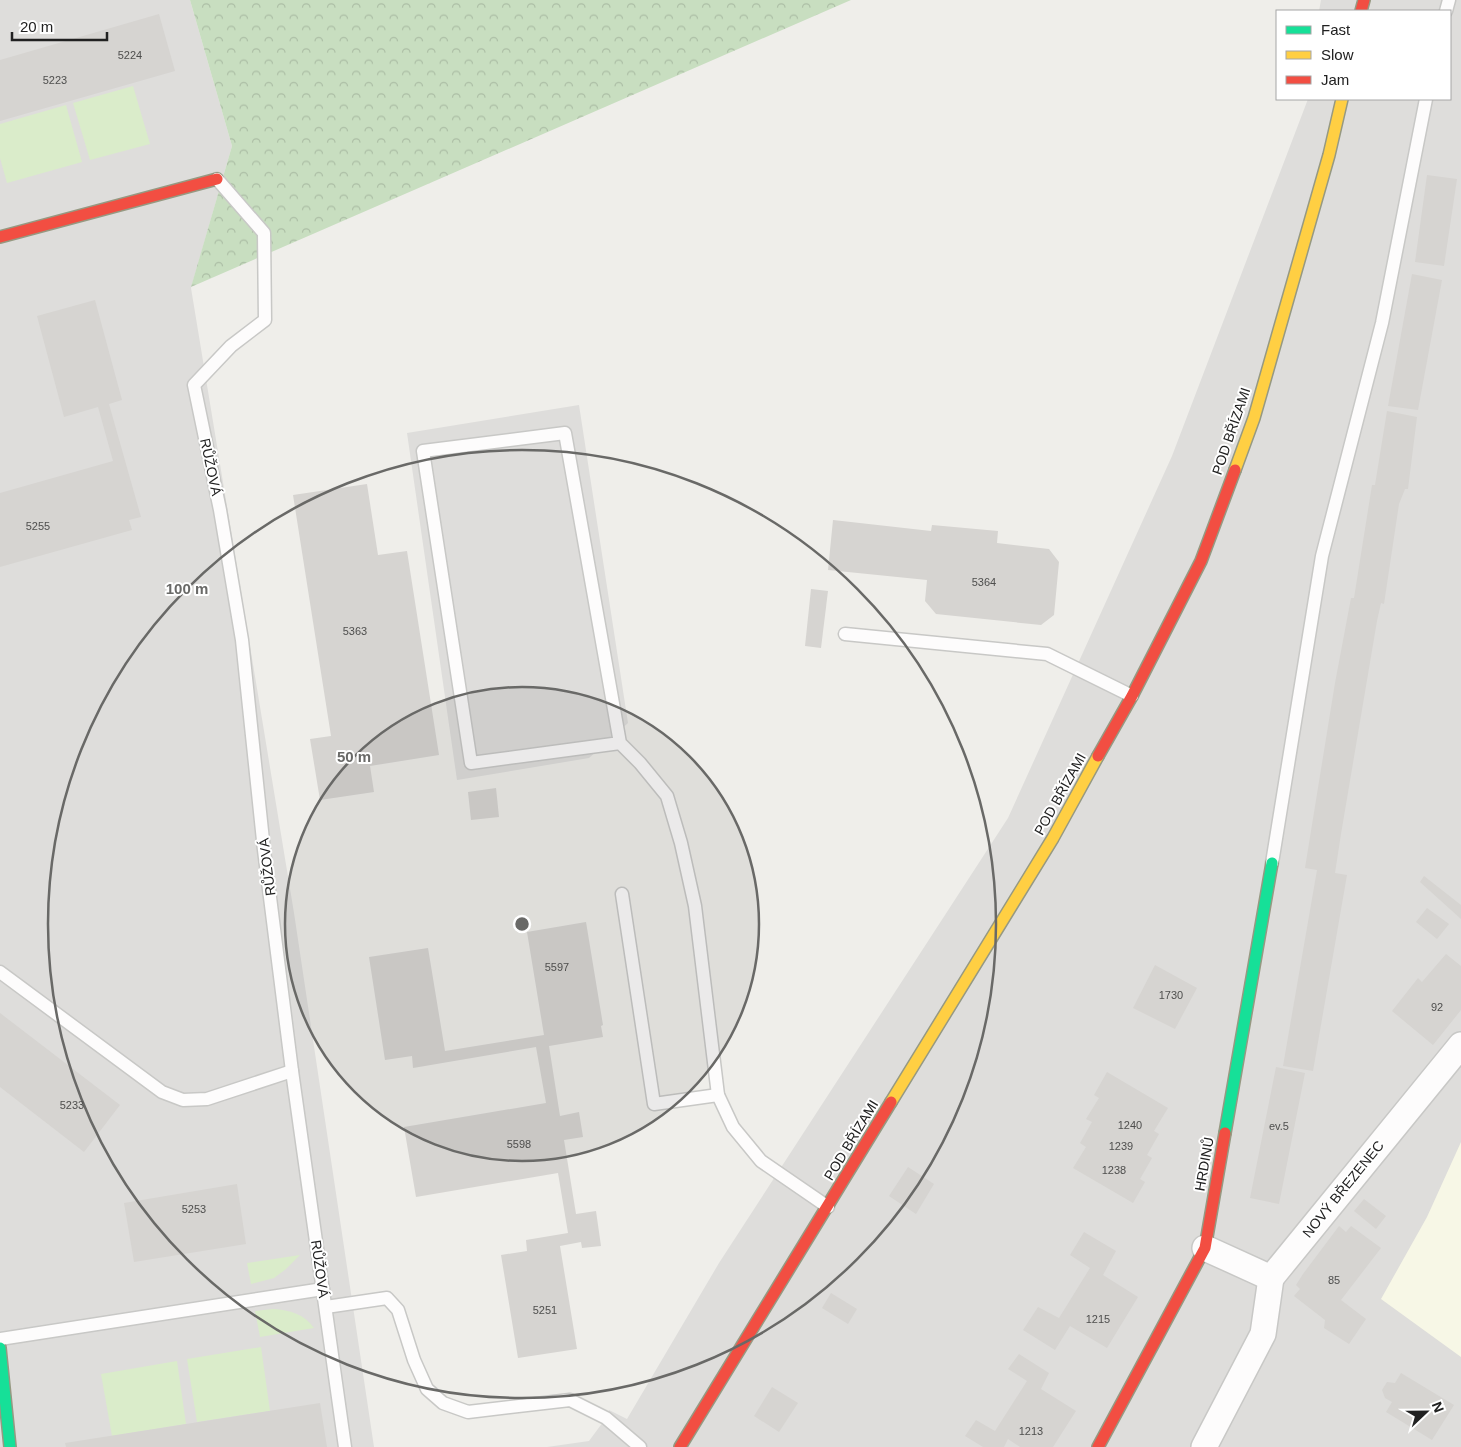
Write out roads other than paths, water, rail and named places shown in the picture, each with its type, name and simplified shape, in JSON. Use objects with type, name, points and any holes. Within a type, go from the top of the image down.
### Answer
[{"type":"street","name":"POD BŘÍZAMI","points":[[680,1447],[1053,838],[1132,696],[1201,562],[1254,418],[1329,156],[1342,100]]},
{"type":"street","points":[[0,237],[217,179]]},
{"type":"street","name":"HRDINŮ","points":[[1098,1447],[1205,1248],[1272,863]]},
{"type":"street","name":"NOVÝ BŘEZENEC","points":[[1271,1278],[1461,1045]]},
{"type":"street","points":[[1204,1447],[1263,1334],[1271,1278],[1205,1248]]},
{"type":"street","points":[[0,1348],[10,1447]]},
{"type":"lane","points":[[1272,863],[1322,556],[1382,323],[1426,100]]},
{"type":"lane","name":"RŮŽOVÁ","points":[[217,179],[264,233],[265,320],[231,346],[194,385],[220,510],[242,640],[264,850],[292,1071],[345,1447]]},
{"type":"lane","points":[[620,743],[471,763],[423,451],[565,433],[620,743],[640,763],[666,796],[681,843],[695,906],[718,1095],[733,1127],[761,1161],[828,1207]]},
{"type":"lane","points":[[845,634],[1047,654],[1132,696]]},
{"type":"lane","points":[[622,894],[654,1104],[718,1095]]},
{"type":"lane","points":[[0,972],[162,1092],[183,1100],[208,1099],[292,1071]]},
{"type":"lane","points":[[0,1339],[323,1289]]},
{"type":"lane","points":[[326,1307],[387,1298],[398,1310],[414,1360],[427,1390],[443,1404],[468,1412],[570,1400],[606,1418],[640,1447]]}]
